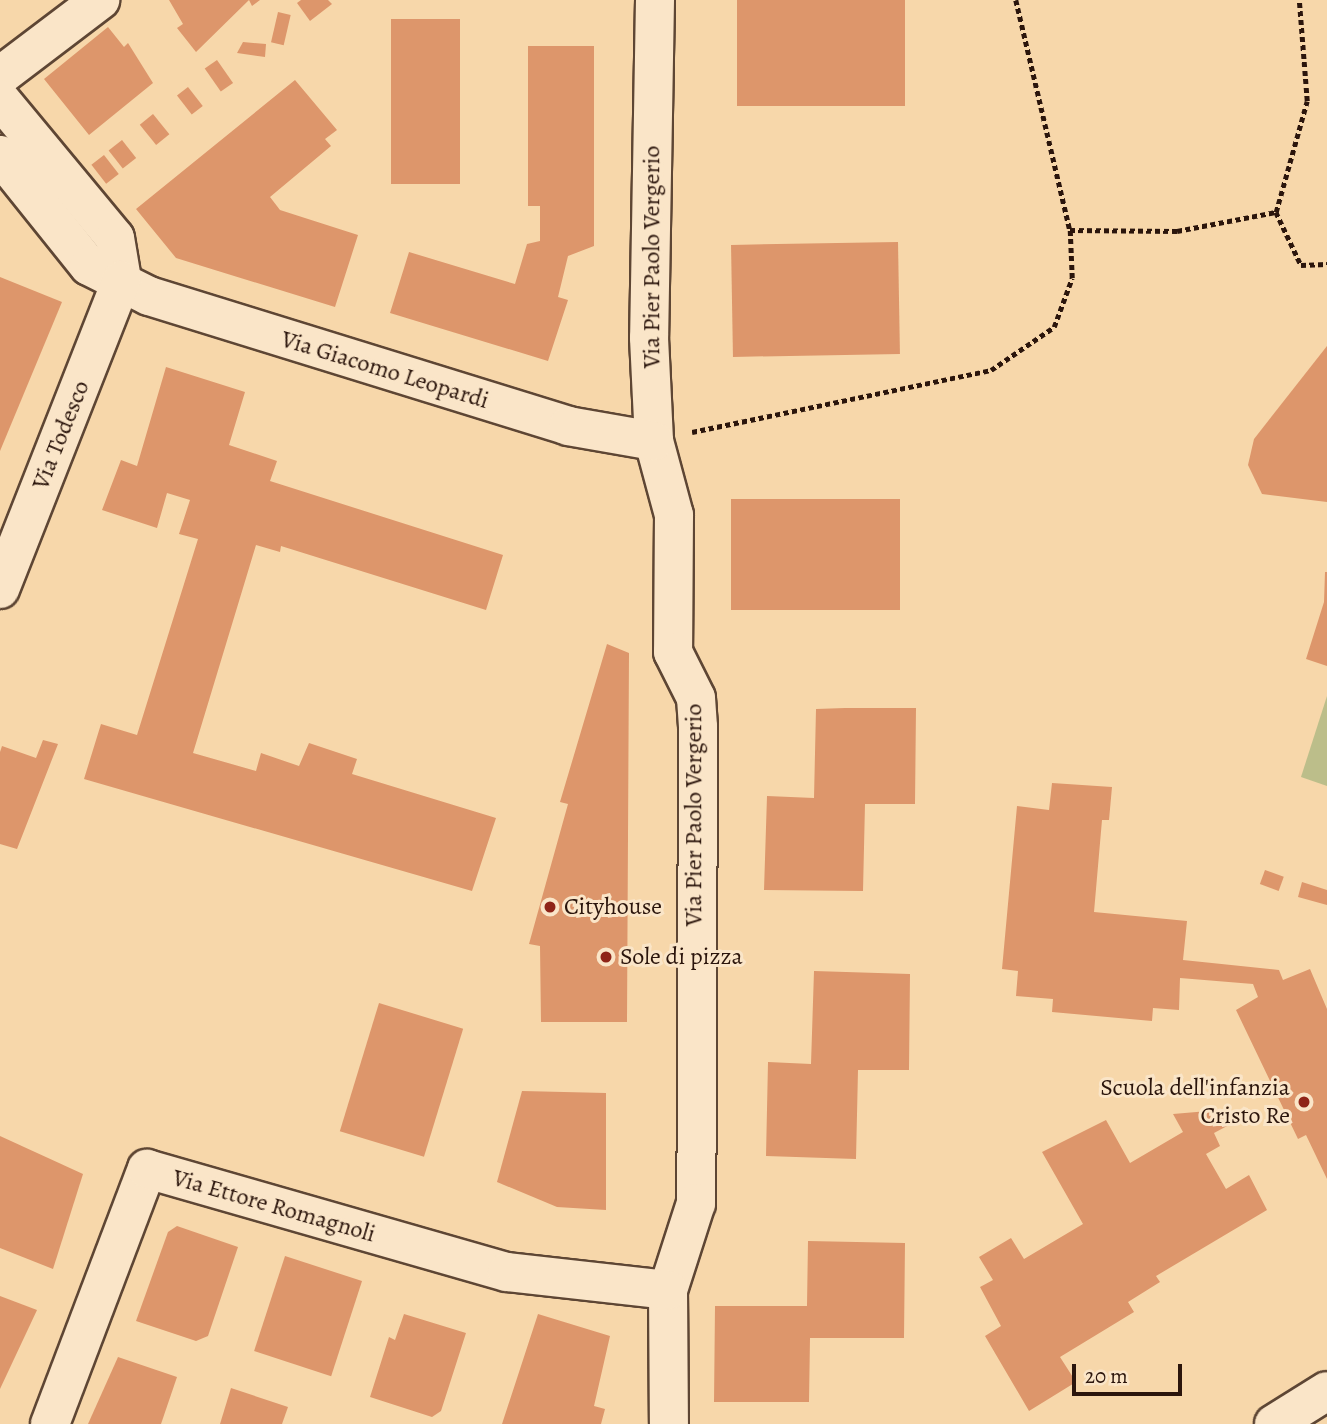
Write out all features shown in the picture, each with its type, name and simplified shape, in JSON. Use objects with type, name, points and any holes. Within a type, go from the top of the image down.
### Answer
[{"type":"street","points":[[0,76],[100,0]]},
{"type":"street","name":"Via Pier Paolo Vergerio","points":[[655,0],[649,338],[654,441],[674,515],[673,652],[696,698],[698,727],[696,1203],[668,1290],[669,1424]]},
{"type":"street","points":[[0,99],[115,238],[122,280]]},
{"type":"street","name":"Via Giacomo Leopardi","points":[[0,155],[89,266],[170,304],[568,426],[654,441]]},
{"type":"street","name":"Via Todesco","points":[[0,589],[122,280]]},
{"type":"street","name":"Via Ettore Romagnoli","points":[[50,1424],[147,1169],[507,1272],[668,1290]]},
{"type":"street","points":[[1274,1424],[1327,1391]]},
{"type":"path","points":[[654,441],[991,370],[1054,327],[1072,278],[1070,230],[1016,0]]},
{"type":"path","points":[[1299,0],[1307,101],[1276,212],[1301,265],[1327,264]]},
{"type":"path","points":[[1070,230],[1177,231],[1276,212]]},
{"type":"green space","points":[[1327,696],[1327,786],[1301,777]]},
{"type":"building","points":[[169,0],[249,0],[196,52],[177,28],[183,24]]},
{"type":"building","points":[[249,0],[260,0],[252,6]]},
{"type":"building","points":[[301,0],[328,0],[332,4],[310,21],[297,3]]},
{"type":"building","points":[[737,0],[905,0],[905,106],[737,106]]},
{"type":"building","points":[[278,12],[291,15],[284,45],[271,42]]},
{"type":"building","points":[[391,19],[460,19],[460,184],[391,184]]},
{"type":"building","points":[[108,27],[124,47],[128,43],[153,83],[89,135],[44,79]]},
{"type":"building","points":[[243,42],[266,44],[265,57],[237,53]]},
{"type":"building","points":[[528,46],[594,46],[594,246],[568,256],[558,297],[568,300],[548,361],[390,313],[409,252],[515,284],[527,244],[540,241],[540,206],[528,206]]},
{"type":"building","points":[[217,60],[233,83],[221,92],[205,69]]},
{"type":"building","points":[[295,80],[337,130],[325,139],[331,146],[270,197],[280,210],[358,235],[335,307],[176,258],[136,209]]},
{"type":"building","points":[[188,87],[203,106],[192,115],[177,96]]},
{"type":"building","points":[[153,114],[169,134],[156,145],[140,125]]},
{"type":"building","points":[[122,140],[136,158],[123,169],[109,150]]},
{"type":"building","points":[[104,155],[119,174],[106,184],[91,165]]},
{"type":"building","points":[[898,242],[900,354],[733,357],[731,245]]},
{"type":"building","points":[[0,277],[62,302],[0,451]]},
{"type":"building","points":[[1327,346],[1327,502],[1262,494],[1248,465],[1254,439]]},
{"type":"building","points":[[166,367],[245,392],[229,445],[277,461],[270,481],[503,555],[486,610],[281,546],[280,552],[256,545],[193,753],[256,771],[261,753],[299,766],[309,743],[357,759],[352,774],[496,818],[472,891],[84,779],[101,724],[137,735],[198,539],[179,534],[190,500],[167,493],[157,528],[102,510],[121,460],[137,466]]},
{"type":"building","points":[[731,499],[900,499],[900,610],[731,610]]},
{"type":"building","points":[[1325,572],[1327,666],[1306,659],[1324,602]]},
{"type":"building","points":[[607,644],[629,653],[627,1022],[541,1022],[540,946],[529,944],[568,804],[560,802]]},
{"type":"building","points":[[916,708],[915,804],[865,804],[863,891],[764,890],[767,796],[814,798],[816,709]]},
{"type":"building","points":[[43,740],[58,744],[17,849],[0,844],[2,746],[36,758]]},
{"type":"building","points":[[1052,783],[1112,787],[1109,820],[1102,820],[1094,912],[1187,921],[1183,960],[1279,970],[1283,980],[1310,969],[1327,1009],[1327,1179],[1306,1135],[1298,1139],[1236,1010],[1258,997],[1253,984],[1180,978],[1179,1010],[1153,1008],[1152,1021],[1052,1012],[1053,999],[1016,996],[1018,971],[1002,969],[1017,806],[1049,810]]},
{"type":"building","points":[[1265,870],[1284,877],[1279,891],[1260,884]]},
{"type":"building","points":[[1302,882],[1327,890],[1327,905],[1298,897]]},
{"type":"building","points":[[814,971],[910,974],[909,1070],[858,1070],[856,1159],[766,1156],[768,1062],[811,1064]]},
{"type":"building","points":[[379,1003],[463,1029],[424,1157],[340,1131]]},
{"type":"building","points":[[522,1091],[606,1093],[606,1210],[557,1207],[497,1182]]},
{"type":"building","points":[[1220,1110],[1229,1125],[1214,1133],[1220,1146],[1206,1154],[1226,1189],[1249,1175],[1267,1210],[1156,1276],[1160,1282],[1128,1302],[1134,1312],[1060,1357],[1076,1382],[1029,1411],[985,1336],[1001,1326],[980,1287],[993,1280],[979,1257],[1011,1238],[1024,1259],[1083,1224],[1042,1152],[1106,1120],[1130,1163],[1183,1132],[1173,1114]]},
{"type":"building","points":[[0,1136],[83,1174],[53,1269],[0,1248]]},
{"type":"building","points":[[177,1226],[238,1247],[208,1336],[196,1341],[136,1321],[168,1232]]},
{"type":"building","points":[[808,1241],[905,1243],[904,1338],[810,1338],[809,1402],[714,1402],[715,1306],[807,1306]]},
{"type":"building","points":[[285,1256],[362,1281],[331,1376],[254,1351]]},
{"type":"building","points":[[0,1296],[37,1310],[0,1389]]},
{"type":"building","points":[[404,1314],[466,1333],[441,1411],[432,1417],[370,1397],[389,1337],[395,1340]]},
{"type":"building","points":[[538,1314],[610,1336],[594,1406],[605,1409],[601,1424],[502,1424]]},
{"type":"building","points":[[118,1357],[177,1377],[161,1424],[88,1424]]},
{"type":"building","points":[[231,1388],[288,1407],[282,1424],[220,1424]]},
{"type":"place","name":"Cityhouse","points":[[550,907]]},
{"type":"place","name":"Sole di pizza","points":[[606,957]]},
{"type":"place","name":"Scuola dell'infanzia Cristo Re","points":[[1304,1102]]}]
